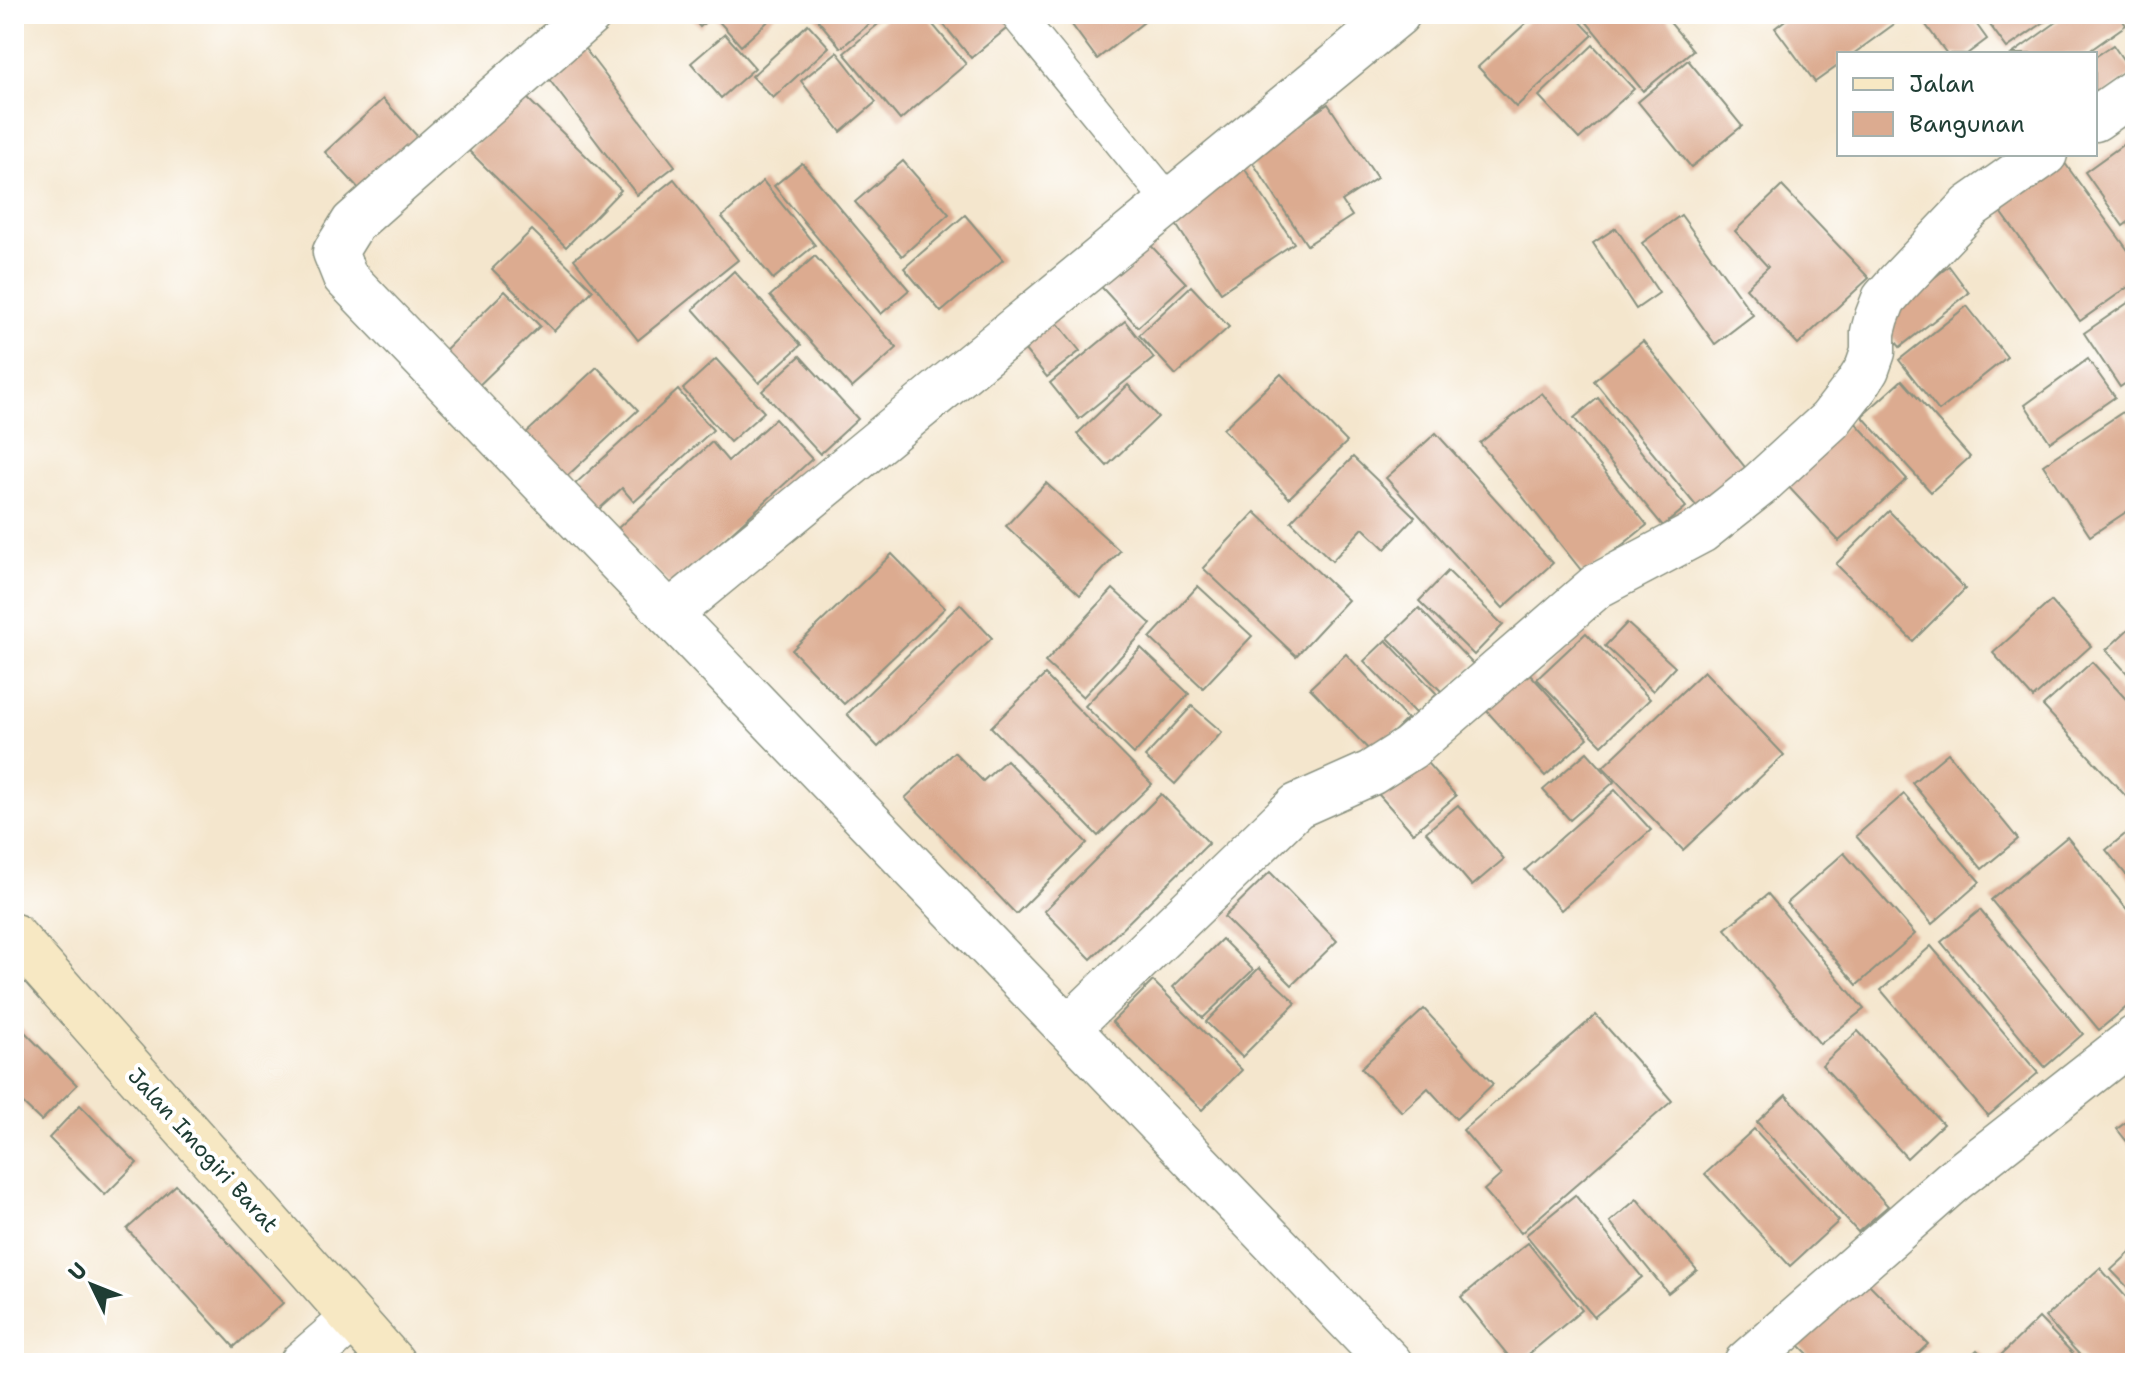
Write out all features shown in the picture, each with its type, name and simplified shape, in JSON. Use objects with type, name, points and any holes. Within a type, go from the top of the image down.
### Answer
[{"type":"main road","name":"Jalan Imogiri Barat","points":[[14,936],[393,1363]]},
{"type":"street","points":[[590,14],[353,223],[335,252],[345,277],[1390,1363]]},
{"type":"street","points":[[669,614],[1398,14]]},
{"type":"street","points":[[2097,118],[2135,91]]},
{"type":"street","points":[[1068,1028],[1297,806],[1371,773],[1410,748],[1597,586],[1701,531],[1759,485],[1830,420],[1857,385],[1873,352],[1873,332],[1884,299],[1971,206],[2042,156]]},
{"type":"street","points":[[1746,1363],[1953,1181],[2135,1038]]},
{"type":"street","points":[[302,1363],[353,1319]]},
{"type":"lane","points":[[1016,14],[1169,201]]},
{"type":"building","points":[[689,14],[714,14],[700,27]]},
{"type":"building","points":[[776,14],[741,46],[714,16]]},
{"type":"building","points":[[813,14],[881,14],[841,48]]},
{"type":"building","points":[[890,14],[924,14],[966,64],[900,120],[844,53]]},
{"type":"building","points":[[935,14],[1004,14],[1012,24],[971,58]]},
{"type":"building","points":[[1064,14],[1138,14],[1144,22],[1097,59]]},
{"type":"building","points":[[1536,14],[1573,14],[1593,35],[1516,107],[1478,67]]},
{"type":"building","points":[[1580,14],[1663,14],[1693,50],[1643,91]]},
{"type":"building","points":[[1793,14],[1908,14],[1856,52],[1837,52],[1837,66],[1815,82],[1775,28]]},
{"type":"building","points":[[1918,14],[1969,14],[1987,39],[1970,52],[1946,52]]},
{"type":"building","points":[[1982,14],[2056,14],[2007,48]]},
{"type":"building","points":[[2068,14],[2118,14],[2126,25],[2088,52],[2015,52]]},
{"type":"building","points":[[808,24],[829,47],[773,98],[752,76]]},
{"type":"building","points":[[725,34],[755,68],[721,98],[691,63]]},
{"type":"building","points":[[582,45],[675,166],[637,195],[545,74]]},
{"type":"building","points":[[1593,45],[1634,89],[1579,139],[1539,96]]},
{"type":"building","points":[[2113,45],[2133,74],[2097,100],[2097,56]]},
{"type":"building","points":[[837,52],[876,102],[841,132],[801,81]]},
{"type":"building","points":[[1688,60],[1742,126],[1691,167],[1638,102]]},
{"type":"building","points":[[524,95],[621,190],[566,247],[469,151]]},
{"type":"building","points":[[383,99],[419,138],[362,192],[325,152]]},
{"type":"building","points":[[1328,104],[1377,178],[1342,201],[1352,216],[1307,245],[1249,157]]},
{"type":"building","points":[[2135,136],[2135,217],[2123,226],[2085,172]]},
{"type":"building","points":[[903,161],[949,214],[902,256],[855,202]]},
{"type":"building","points":[[2064,162],[2135,260],[2135,282],[2080,321],[1999,209]]},
{"type":"building","points":[[802,163],[909,290],[881,314],[774,186]]},
{"type":"building","points":[[1242,165],[1294,243],[1221,292],[1169,214]]},
{"type":"building","points":[[674,179],[738,260],[638,340],[574,259]]},
{"type":"building","points":[[763,181],[815,245],[773,279],[722,217]]},
{"type":"building","points":[[1782,186],[1869,278],[1798,344],[1746,288],[1768,267],[1735,231]]},
{"type":"building","points":[[965,215],[1003,260],[941,312],[904,268]]},
{"type":"building","points":[[1681,215],[1753,315],[1715,344],[1642,243]]},
{"type":"building","points":[[1616,228],[1659,293],[1636,309],[1593,243]]},
{"type":"building","points":[[532,230],[593,290],[554,331],[492,269]]},
{"type":"building","points":[[1142,236],[1186,283],[1138,327],[1095,280]]},
{"type":"building","points":[[815,256],[897,348],[852,388],[770,296]]},
{"type":"building","points":[[1949,266],[1969,293],[1900,347],[1879,321]]},
{"type":"building","points":[[734,271],[801,345],[759,383],[693,309]]},
{"type":"building","points":[[1191,286],[1229,327],[1176,375],[1139,335]]},
{"type":"building","points":[[505,291],[540,326],[472,392],[438,357]]},
{"type":"building","points":[[2135,298],[2135,377],[2120,387],[2084,333]]},
{"type":"building","points":[[1967,306],[2007,357],[1939,411],[1899,360]]},
{"type":"building","points":[[1048,311],[1080,351],[1047,377],[1016,339]]},
{"type":"building","points":[[1125,321],[1154,358],[1079,419],[1050,383]]},
{"type":"building","points":[[1643,341],[1749,472],[1701,512],[1594,381]]},
{"type":"building","points":[[800,356],[858,419],[820,454],[762,391]]},
{"type":"building","points":[[716,359],[764,412],[730,442],[683,389]]},
{"type":"building","points":[[2088,359],[2115,397],[2050,442],[2025,405]]},
{"type":"building","points":[[597,367],[638,410],[565,478],[524,435]]},
{"type":"building","points":[[1281,374],[1347,442],[1289,498],[1223,429]]},
{"type":"building","points":[[1902,380],[1970,457],[1931,492],[1862,416]]},
{"type":"building","points":[[1128,385],[1158,417],[1107,466],[1077,434]]},
{"type":"building","points":[[678,390],[713,430],[634,502],[622,488],[597,511],[574,485]]},
{"type":"building","points":[[1542,393],[1647,525],[1585,575],[1480,443]]},
{"type":"building","points":[[1598,398],[1686,507],[1663,526],[1574,418]]},
{"type":"building","points":[[2123,412],[2135,430],[2135,506],[2090,536],[2043,465]]},
{"type":"building","points":[[775,419],[812,459],[672,587],[618,528],[712,442],[728,461]]},
{"type":"building","points":[[1853,420],[1907,479],[1839,541],[1785,483]]},
{"type":"building","points":[[1436,433],[1553,563],[1503,608],[1386,478]]},
{"type":"building","points":[[1353,457],[1415,517],[1385,549],[1363,528],[1332,561],[1291,521]]},
{"type":"building","points":[[1046,483],[1120,551],[1080,595],[1006,526]]},
{"type":"building","points":[[1889,511],[1965,589],[1913,641],[1836,564]]},
{"type":"building","points":[[1255,512],[1348,600],[1296,656],[1203,568]]},
{"type":"building","points":[[892,554],[945,608],[844,704],[792,650]]},
{"type":"building","points":[[1448,571],[1503,625],[1474,655],[1419,601]]},
{"type":"building","points":[[1198,586],[1252,636],[1203,688],[1150,638]]},
{"type":"building","points":[[1113,589],[1151,624],[1083,697],[1045,662]]},
{"type":"building","points":[[2051,601],[2091,646],[2033,698],[1993,653]]},
{"type":"building","points":[[960,604],[992,638],[878,747],[847,714]]},
{"type":"building","points":[[1419,608],[1473,664],[1443,693],[1388,638]]},
{"type":"building","points":[[1627,623],[1675,667],[1653,691],[1605,646]]},
{"type":"building","points":[[2135,623],[2135,682],[2106,650]]},
{"type":"building","points":[[1586,633],[1650,699],[1602,745],[1537,679]]},
{"type":"building","points":[[1386,640],[1437,694],[1416,714],[1364,661]]},
{"type":"building","points":[[1141,648],[1189,694],[1134,754],[1085,706]]},
{"type":"building","points":[[1346,654],[1407,719],[1372,753],[1310,688]]},
{"type":"building","points":[[2092,662],[2135,709],[2133,804],[2043,706]]},
{"type":"building","points":[[1520,663],[1588,738],[1545,776],[1477,700]]},
{"type":"building","points":[[1704,671],[1784,755],[1683,850],[1603,767]]},
{"type":"building","points":[[1045,675],[1152,784],[1098,836],[991,727]]},
{"type":"building","points":[[1192,706],[1222,732],[1175,784],[1145,757]]},
{"type":"building","points":[[1415,749],[1456,796],[1413,833],[1372,787]]},
{"type":"building","points":[[954,752],[983,781],[1006,760],[1087,843],[1016,914],[905,798]]},
{"type":"building","points":[[1587,752],[1614,782],[1570,820],[1543,790]]},
{"type":"building","points":[[1948,753],[2018,839],[1982,869],[1912,783]]},
{"type":"building","points":[[1615,790],[1651,830],[1561,910],[1525,870]]},
{"type":"building","points":[[1161,794],[1209,843],[1091,959],[1044,911]]},
{"type":"building","points":[[1904,794],[1980,882],[1932,924],[1856,836]]},
{"type":"building","points":[[1458,805],[1504,859],[1472,886],[1426,832]]},
{"type":"building","points":[[2135,826],[2135,886],[2106,850]]},
{"type":"building","points":[[2067,837],[2135,919],[2135,1000],[2099,1030],[1991,900]]},
{"type":"building","points":[[1844,853],[1915,934],[1857,985],[1787,903]]},
{"type":"building","points":[[1270,872],[1337,941],[1292,985],[1224,917]]},
{"type":"building","points":[[1768,894],[1864,1009],[1820,1044],[1725,929]]},
{"type":"building","points":[[1980,910],[2083,1034],[2045,1067],[1941,942]]},
{"type":"building","points":[[1222,939],[1253,970],[1203,1018],[1173,987]]},
{"type":"building","points":[[1931,946],[2038,1073],[1988,1116],[1881,990]]},
{"type":"building","points":[[1259,968],[1296,1003],[1242,1057],[1206,1022]]},
{"type":"building","points":[[1153,981],[1242,1070],[1202,1110],[1112,1022]]},
{"type":"building","points":[[1424,1009],[1493,1084],[1456,1119],[1428,1088],[1402,1112],[1361,1068]]},
{"type":"building","points":[[1596,1015],[1672,1101],[1521,1233],[1484,1190],[1501,1175],[1463,1130]]},
{"type":"building","points":[[14,1021],[77,1085],[41,1121],[14,1095]]},
{"type":"building","points":[[1858,1031],[1943,1124],[1907,1158],[1822,1065]]},
{"type":"building","points":[[1786,1095],[1888,1206],[1858,1232],[1757,1122]]},
{"type":"building","points":[[80,1105],[137,1163],[105,1195],[49,1138]]},
{"type":"building","points":[[2135,1115],[2135,1152],[2117,1129]]},
{"type":"building","points":[[1754,1129],[1839,1221],[1790,1266],[1705,1174]]},
{"type":"building","points":[[176,1185],[283,1303],[234,1347],[127,1229]]},
{"type":"building","points":[[1575,1195],[1642,1277],[1594,1317],[1526,1235]]},
{"type":"building","points":[[1637,1199],[1697,1270],[1668,1293],[1610,1222]]},
{"type":"building","points":[[1528,1243],[1582,1310],[1518,1363],[1514,1363],[1461,1297]]},
{"type":"building","points":[[2135,1248],[2135,1295],[2111,1270]]},
{"type":"building","points":[[2100,1268],[2135,1307],[2135,1363],[2087,1363],[2045,1317]]},
{"type":"building","points":[[1862,1277],[1928,1344],[1908,1363],[1817,1363],[1796,1342]]},
{"type":"building","points":[[2039,1318],[2082,1363],[1998,1363],[1996,1360]]},
{"type":"building","points":[[1977,1350],[1990,1363],[1963,1363]]}]
